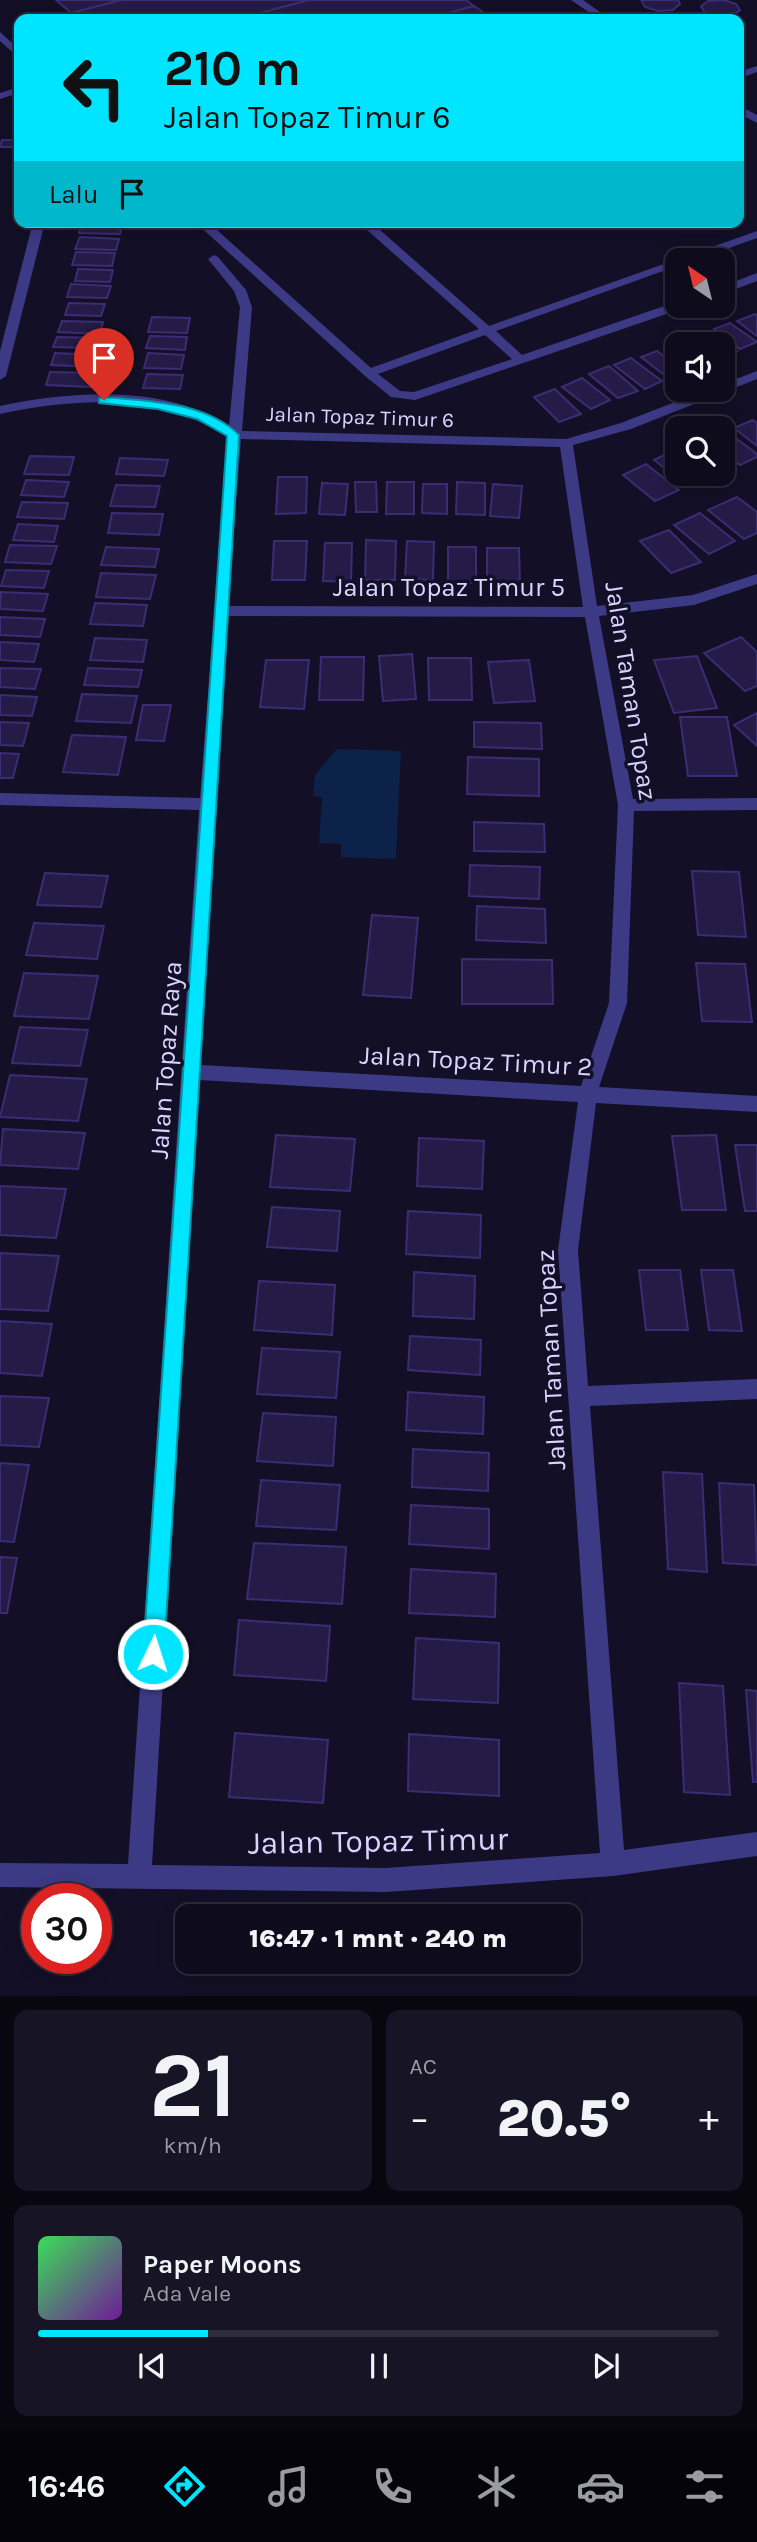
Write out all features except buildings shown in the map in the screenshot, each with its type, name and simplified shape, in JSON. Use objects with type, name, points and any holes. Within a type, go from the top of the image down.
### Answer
[{"type":"street","points":[[576,0],[597,14]]},
{"type":"street","points":[[0,35],[14,50]]},
{"type":"street","points":[[0,376],[37,228]]},
{"type":"street","points":[[208,228],[369,373],[396,394],[406,397],[522,361],[665,310]]},
{"type":"street","points":[[370,228],[522,361]]},
{"type":"street","points":[[717,248],[757,234]]},
{"type":"street","name":"Jalan Topaz Raya","points":[[139,1876],[220,611],[246,307],[240,290],[214,259]]},
{"type":"street","points":[[369,373],[665,266]]},
{"type":"street","points":[[735,286],[757,278]]},
{"type":"street","points":[[735,383],[757,375]]},
{"type":"street","name":"Jalan Topaz Timur 6","points":[[0,410],[35,401],[122,401],[159,405],[202,416],[233,435],[566,443],[626,426],[687,402]]},
{"type":"street","name":"Jalan Taman Topaz","points":[[566,443],[591,612],[626,805],[618,1003],[588,1093],[568,1250],[612,1864]]},
{"type":"street","name":"Jalan Topaz Timur 5","points":[[220,611],[591,612],[694,600],[757,579]]},
{"type":"street","points":[[0,799],[208,804]]},
{"type":"street","points":[[626,805],[757,804]]},
{"type":"street","name":"Jalan Topaz Timur 2","points":[[191,1072],[588,1093],[672,1102],[757,1104]]},
{"type":"street","points":[[578,1396],[757,1389]]},
{"type":"street","name":"Jalan Topaz Timur","points":[[0,1875],[386,1880],[612,1864],[757,1844]]},
{"type":"water","points":[[337,749],[401,751],[396,859],[341,857],[341,844],[319,843],[322,797],[313,796],[315,775]]},
{"type":"route","points":[[104,400],[159,405],[202,416],[233,435],[153,1654]]}]
